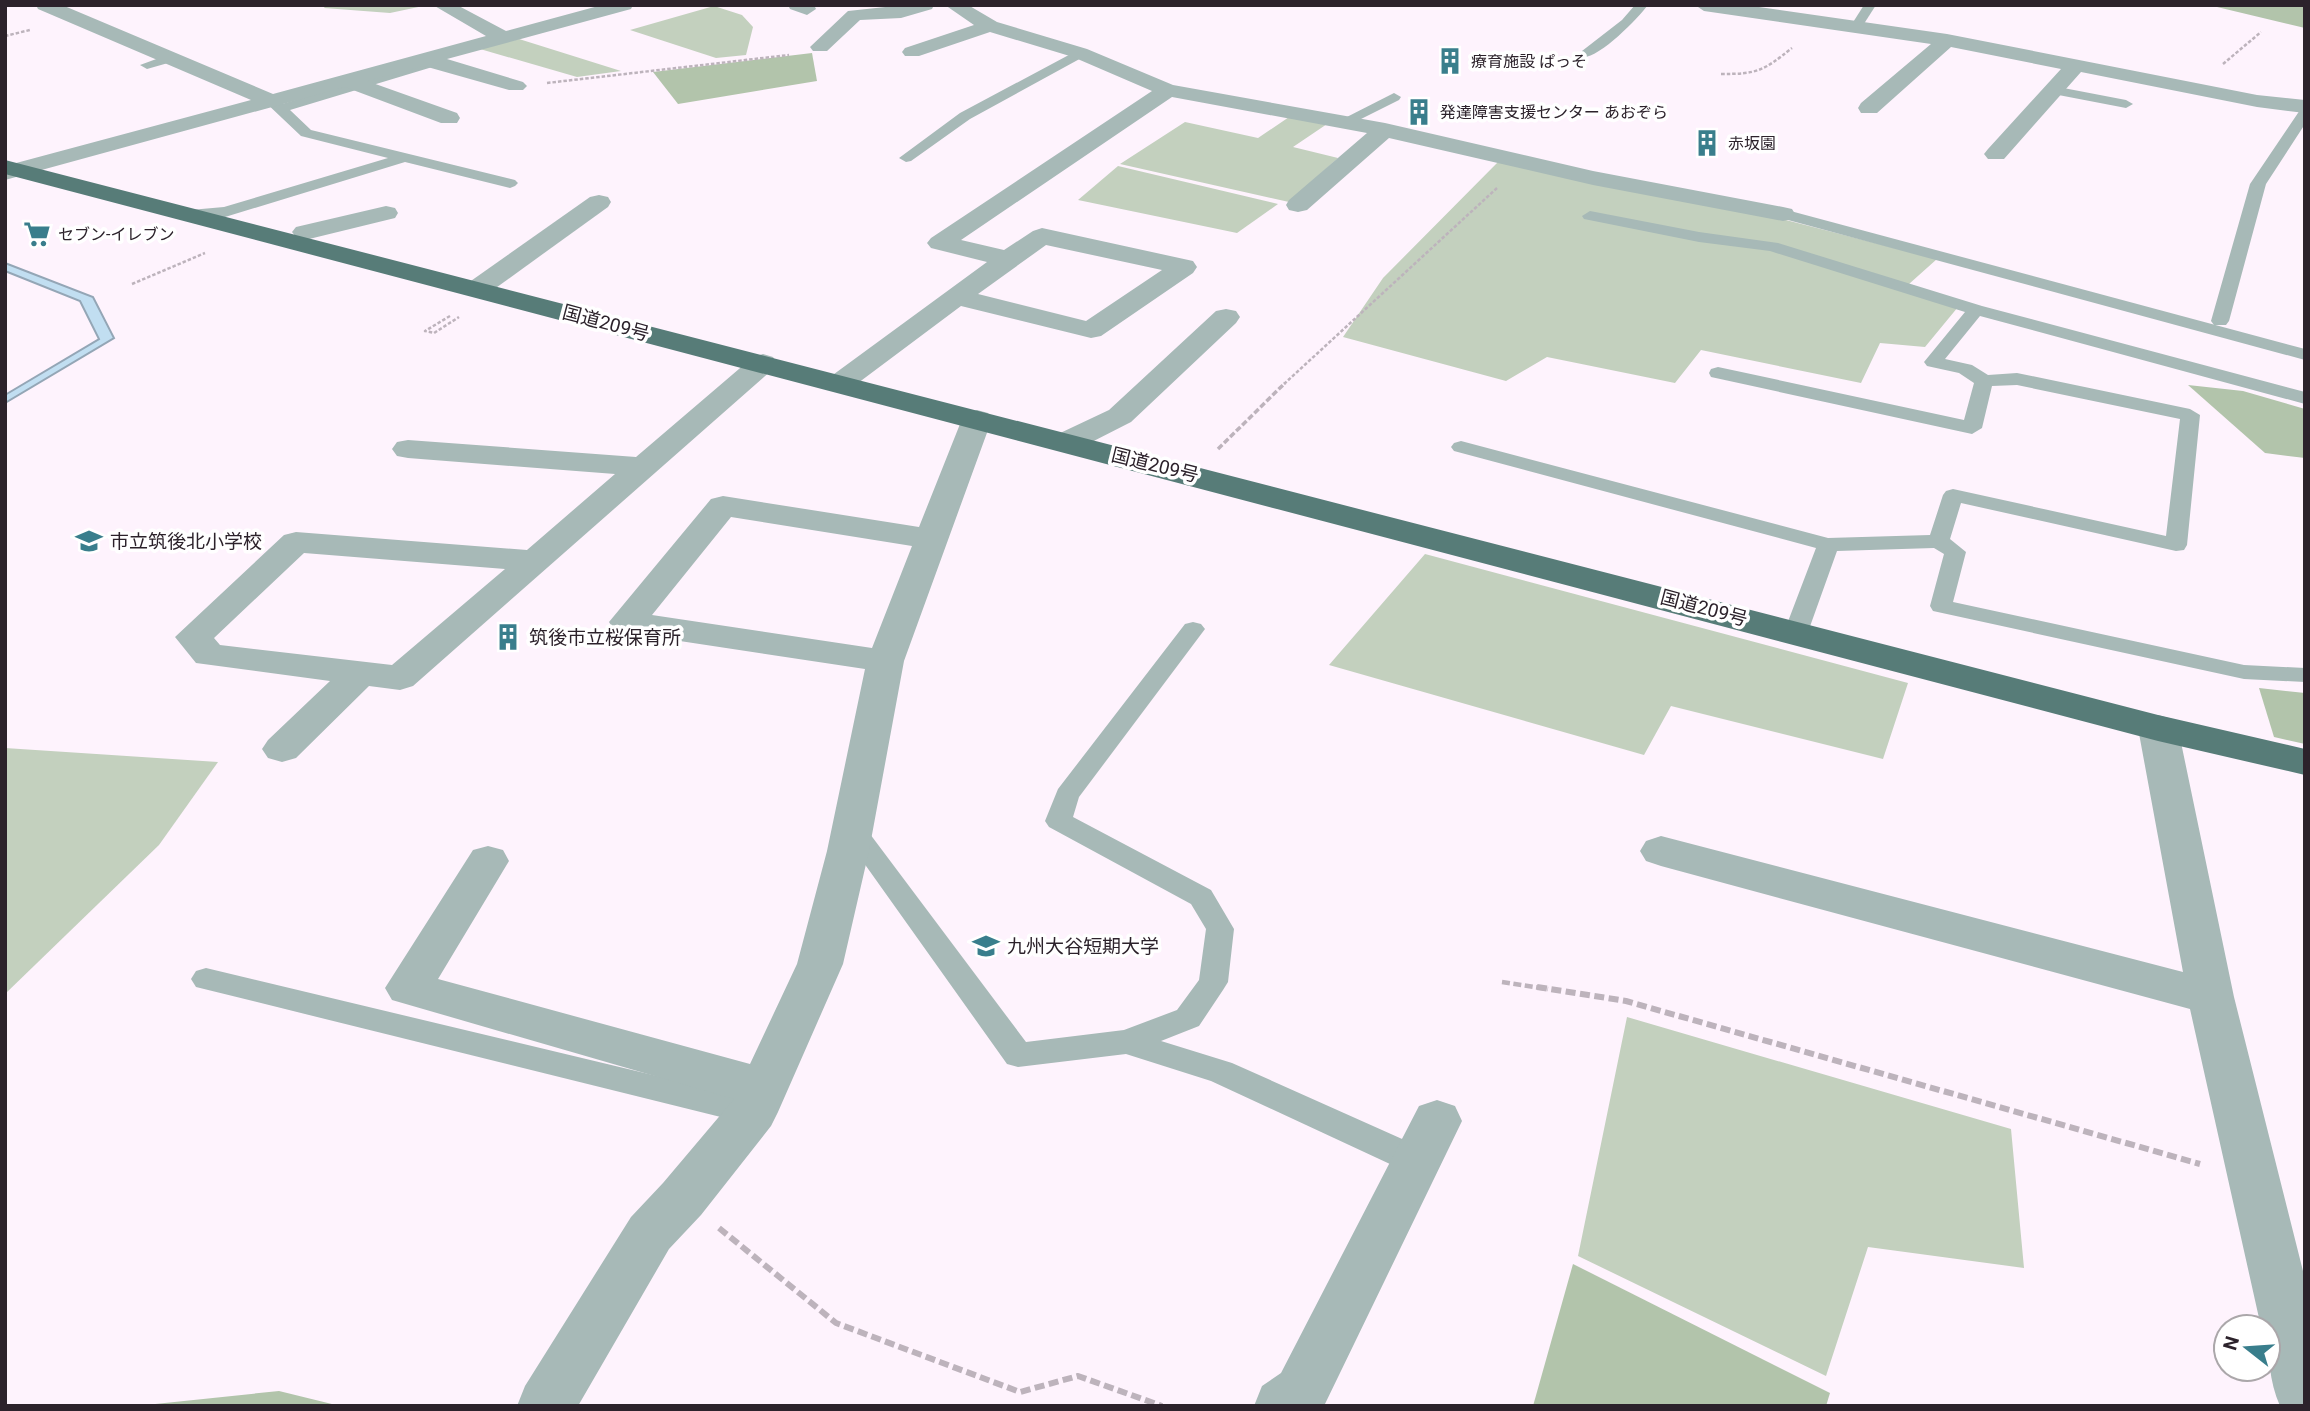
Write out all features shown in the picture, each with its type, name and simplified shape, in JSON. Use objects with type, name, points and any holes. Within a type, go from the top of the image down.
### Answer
[{"type":"highway","name":"国道209号","points":[[9,169],[1067,442],[2158,728],[2305,762]]},
{"type":"street","points":[[44,5],[275,105]]},
{"type":"street","points":[[442,5],[504,37]]},
{"type":"street","points":[[553,5],[581,17]]},
{"type":"street","points":[[9,169],[275,105],[504,37],[624,5]]},
{"type":"street","points":[[820,47],[855,15],[901,12],[925,5]]},
{"type":"street","points":[[954,5],[990,26],[1080,53],[1168,90],[1385,130],[1593,178],[1783,214]]},
{"type":"street","points":[[1704,5],[1947,40],[2305,107]]},
{"type":"street","points":[[912,52],[990,26]]},
{"type":"street","points":[[1869,108],[1947,40]]},
{"type":"street","points":[[429,61],[516,86]]},
{"type":"street","points":[[1996,154],[2076,65]]},
{"type":"street","points":[[351,83],[449,118]]},
{"type":"street","points":[[1007,259],[940,243],[1168,90]]},
{"type":"street","points":[[1298,205],[1385,130]]},
{"type":"street","points":[[477,289],[599,202]]},
{"type":"street","points":[[306,232],[386,213]]},
{"type":"street","points":[[840,383],[1007,259],[1042,236],[1184,267],[1091,330],[956,297]]},
{"type":"street","points":[[1067,442],[1120,416],[1226,317]]},
{"type":"street","points":[[535,561],[296,542],[192,637],[209,655],[400,678],[644,467],[763,363]]},
{"type":"street","points":[[546,1406],[650,1233],[682,1199],[758,1100],[820,964],[852,828],[885,661],[977,419]]},
{"type":"street","points":[[408,449],[644,467]]},
{"type":"street","points":[[885,661],[627,622],[723,506],[931,539]]},
{"type":"street","points":[[282,748],[360,673]]},
{"type":"street","points":[[2158,728],[2211,997],[2305,1396]]},
{"type":"street","points":[[1661,850],[2211,997]]},
{"type":"street","points":[[488,861],[408,988],[758,1100]]},
{"type":"street","points":[[1283,1406],[1301,1392],[1427,1141]]},
{"type":"lane","points":[[1587,54],[1626,23],[1642,5]]},
{"type":"lane","points":[[1856,27],[1870,5]]},
{"type":"lane","points":[[906,158],[965,116],[1080,53]]},
{"type":"lane","points":[[147,65],[170,58]]},
{"type":"lane","points":[[2053,90],[2126,104]]},
{"type":"lane","points":[[1344,122],[1394,97]]},
{"type":"lane","points":[[275,105],[306,133],[510,183]]},
{"type":"lane","points":[[2220,321],[2258,184],[2305,113]]},
{"type":"lane","points":[[190,215],[225,212],[402,158]]},
{"type":"lane","points":[[1783,214],[2305,355]]},
{"type":"lane","points":[[1590,216],[1686,234],[1772,246],[1976,310],[2305,398]]},
{"type":"lane","points":[[1939,541],[1953,495],[2176,545],[2190,415],[2017,379],[1984,381],[1965,369],[1933,362],[1976,310]]},
{"type":"lane","points":[[1718,373],[1972,428],[1984,381]]},
{"type":"lane","points":[[1461,447],[1828,545],[1939,541],[1955,552],[1941,606],[2244,672],[2305,675]]},
{"type":"lane","points":[[1796,632],[1828,545]]},
{"type":"lane","points":[[852,828],[1018,1055],[1126,1042],[1188,1018],[1213,982],[1220,929],[1201,897],[1058,821],[1067,795],[1193,629]]},
{"type":"lane","points":[[206,979],[758,1100]]},
{"type":"lane","points":[[1126,1042],[1427,1141]]},
{"type":"path","points":[[1721,74],[1751,74],[1785,55],[1794,46],[1791,38],[1748,10]]},
{"type":"path","points":[[2198,89],[2261,32]]},
{"type":"path","points":[[516,86],[809,52],[820,47]]},
{"type":"path","points":[[1192,475],[1272,395],[1525,162]]},
{"type":"path","points":[[132,284],[213,249]]},
{"type":"path","points":[[454,313],[425,331],[434,333],[455,320]]},
{"type":"path","points":[[1502,982],[1626,1001],[2255,1180]]},
{"type":"path","points":[[682,1199],[836,1323],[1020,1392],[1078,1376],[1162,1406]]},
{"type":"green space","points":[[326,5],[428,5],[390,13],[324,8]]},
{"type":"green space","points":[[2305,5],[2305,28],[2217,7]]},
{"type":"green space","points":[[714,6],[742,15],[753,27],[746,55],[716,58],[630,30]]},
{"type":"green space","points":[[519,39],[621,71],[577,77],[480,49]]},
{"type":"green space","points":[[812,53],[817,81],[678,104],[653,72]]},
{"type":"green space","points":[[1292,115],[1330,122],[1293,147],[1338,158],[1289,202],[1120,164],[1185,122],[1258,138]]},
{"type":"green space","points":[[1498,162],[1782,219],[1937,259],[1909,284],[1958,307],[1925,347],[1880,343],[1861,383],[1701,350],[1675,383],[1547,357],[1506,381],[1343,337],[1383,278]]},
{"type":"green space","points":[[1118,166],[1278,204],[1237,233],[1078,200]]},
{"type":"green space","points":[[2188,385],[2243,391],[2305,409],[2305,458],[2265,453]]},
{"type":"green space","points":[[1425,554],[1908,683],[1883,759],[1671,706],[1644,755],[1329,665]]},
{"type":"green space","points":[[2259,688],[2305,693],[2305,744],[2274,737]]},
{"type":"green space","points":[[5,748],[218,762],[159,845],[5,994]]},
{"type":"green space","points":[[1627,1017],[2011,1129],[2024,1268],[1868,1247],[1826,1376],[1578,1256]]},
{"type":"green space","points":[[1573,1264],[1830,1393],[1826,1406],[1533,1406]]},
{"type":"green space","points":[[279,1391],[340,1406],[136,1406]]},
{"type":"water","points":[[5,263],[93,297],[114,338],[5,403],[5,395],[99,339],[80,301],[5,271]]},
{"type":"place","name":"療育施設 ぱっそ","points":[[1450,61]]},
{"type":"place","name":"発達障害支援センター あおぞら","points":[[1419,112]]},
{"type":"place","name":"赤坂園","points":[[1707,143]]},
{"type":"place","name":"セブン-イレブン","points":[[37,234]]},
{"type":"place","name":"市立筑後北小学校","points":[[89,541]]},
{"type":"place","name":"筑後市立桜保育所","points":[[508,637]]},
{"type":"place","name":"九州大谷短期大学","points":[[986,946]]}]
